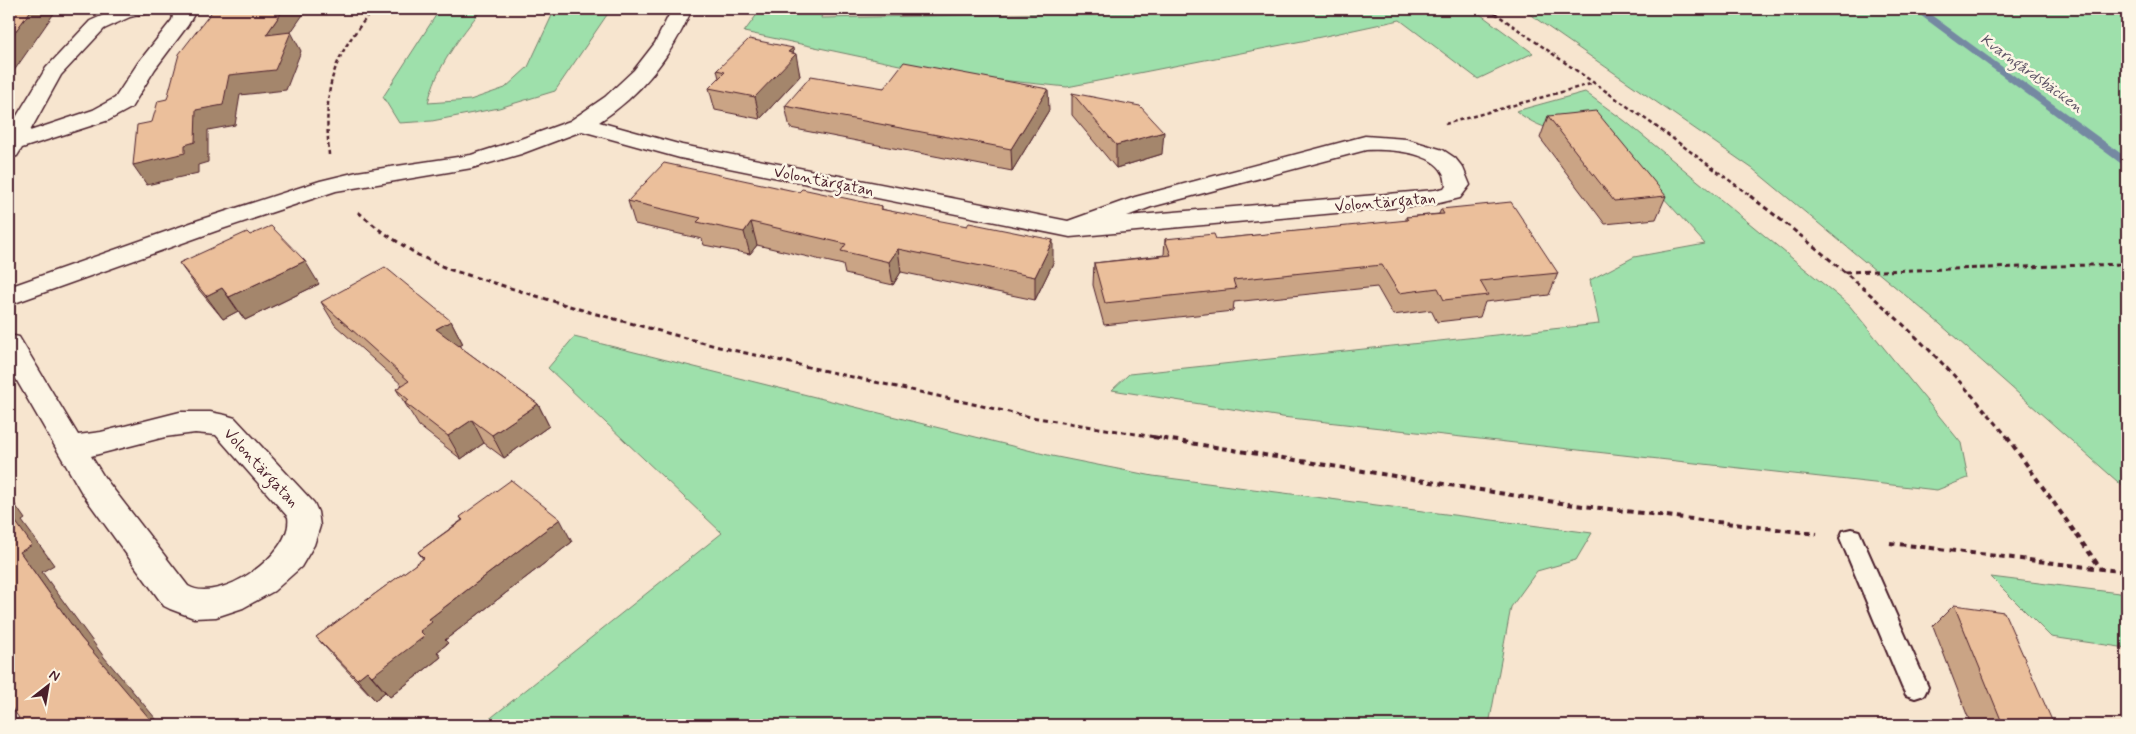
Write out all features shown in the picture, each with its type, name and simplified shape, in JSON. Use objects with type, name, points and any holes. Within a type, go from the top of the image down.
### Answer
[{"type":"street","points":[[11,147],[26,116],[53,72],[97,25],[123,13],[140,9]]},
{"type":"street","points":[[11,147],[101,115],[123,102],[130,94],[145,67],[182,21],[184,14],[176,9]]},
{"type":"street","points":[[9,296],[279,201],[336,184],[369,177],[444,167],[485,158],[522,148],[580,124],[606,107],[648,66],[676,23],[682,9]]},
{"type":"street","name":"Volontärgatan","points":[[580,124],[680,151],[1070,229],[1435,197],[1452,193],[1458,185],[1458,180],[1450,167],[1430,153],[1403,144],[1365,142],[1143,202],[1070,229]]},
{"type":"street","name":"Volontärgatan","points":[[9,344],[70,447],[93,485],[176,596],[190,604],[201,605],[226,601],[239,596],[278,570],[296,550],[305,529],[304,512],[225,426],[210,421],[187,421],[102,443],[70,447]]},
{"type":"lane","points":[[1851,538],[1915,687]]},
{"type":"path","points":[[374,9],[358,27],[344,48],[333,71],[327,106],[329,169],[348,203],[381,231],[418,255],[448,269],[589,312],[719,347],[1031,417],[1567,504],[2127,572]]},
{"type":"path","points":[[1489,9],[1765,208],[1844,272],[1890,313],[1947,370],[2006,436],[2101,569]]},
{"type":"path","points":[[1403,144],[1453,120],[1594,83]]},
{"type":"path","points":[[1844,272],[2127,264]]},
{"type":"green space","points":[[440,9],[482,9],[457,42],[443,65],[428,103],[470,100],[505,88],[528,67],[555,9],[611,9],[555,91],[499,108],[432,121],[399,123],[383,97]]},
{"type":"green space","points":[[761,9],[823,9],[821,18],[1272,9],[1473,9],[1533,53],[1478,79],[1400,20],[1067,87],[942,74],[744,32]]},
{"type":"green space","points":[[1522,9],[2127,9],[2127,490],[1940,324],[1753,169]]},
{"type":"green space","points":[[1585,92],[1625,121],[1849,305],[1961,443],[1968,478],[1937,490],[1282,417],[1112,390],[1129,374],[1599,324],[1590,280],[1634,257],[1705,244],[1600,127],[1547,128],[1527,119],[1516,111]]},
{"type":"green space","points":[[574,337],[1052,456],[1153,476],[1592,533],[1576,560],[1537,571],[1511,607],[1489,725],[482,725],[722,533],[548,368]]},
{"type":"green space","points":[[1991,577],[2127,594],[2127,648],[2051,637]]},
{"type":"building","points":[[9,9],[32,9],[9,40]]},
{"type":"building","points":[[214,9],[284,9],[266,35],[291,32],[275,70],[229,75],[223,105],[196,110],[195,142],[185,145],[185,153],[133,165],[137,125],[152,122],[158,101],[167,99],[179,54]]},
{"type":"building","points":[[749,39],[793,48],[788,52],[796,54],[755,97],[709,88],[725,72],[717,70]]},
{"type":"building","points":[[904,62],[1048,89],[1011,149],[785,106],[811,76],[884,88]]},
{"type":"building","points":[[1072,93],[1140,106],[1164,132],[1116,145]]},
{"type":"building","points":[[1596,111],[1666,196],[1614,201],[1548,116]]},
{"type":"building","points":[[664,163],[799,192],[802,189],[882,206],[880,209],[967,226],[969,223],[1053,240],[1035,277],[898,249],[889,262],[841,251],[846,244],[751,222],[744,232],[697,222],[701,218],[628,201]]},
{"type":"building","points":[[1511,202],[1558,273],[1480,281],[1488,295],[1444,300],[1438,288],[1399,293],[1382,265],[1233,280],[1236,289],[1105,303],[1094,263],[1171,255],[1165,239],[1214,234],[1216,239],[1408,220],[1406,217],[1444,214],[1441,209]]},
{"type":"building","points":[[271,226],[305,261],[229,297],[222,288],[206,296],[179,263],[247,232],[250,235]]},
{"type":"building","points":[[385,267],[451,321],[436,329],[538,404],[492,435],[472,420],[448,436],[405,403],[409,400],[396,389],[409,381],[321,302]]},
{"type":"building","points":[[511,480],[560,519],[429,619],[432,622],[420,631],[425,636],[372,676],[367,671],[357,679],[316,637],[424,558],[418,552],[463,520],[460,517]]},
{"type":"building","points":[[9,512],[32,545],[20,552],[81,638],[150,719],[148,720],[152,725],[9,725],[19,718],[9,704]]},
{"type":"building","points":[[1954,605],[2004,612],[2054,725],[2001,720]]},
{"type":"waterway","name":"Kvarngårdsbäcken","points":[[1917,9],[2127,163]]}]
